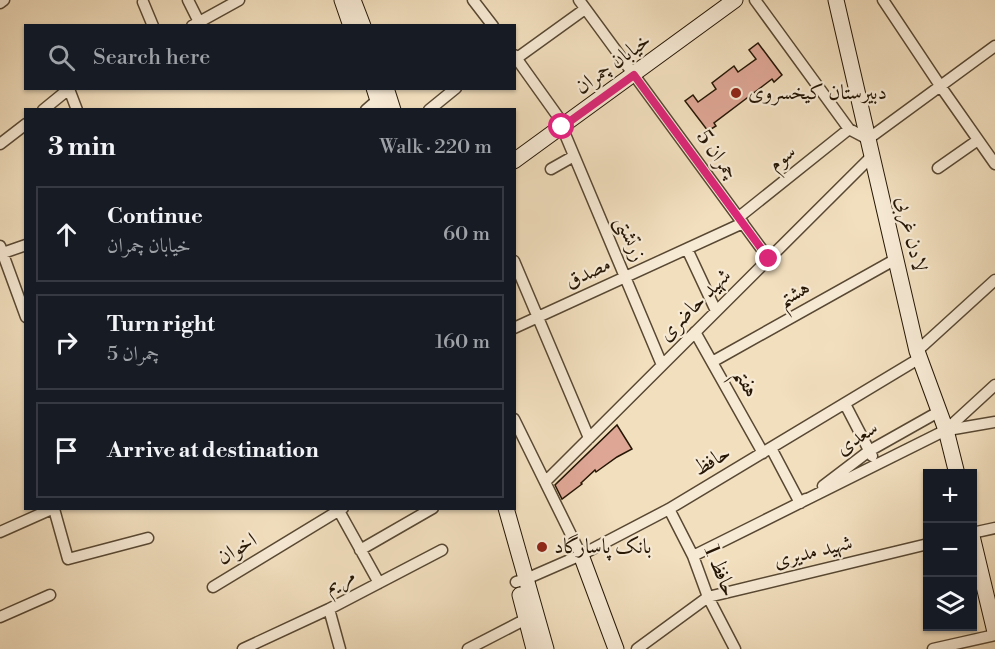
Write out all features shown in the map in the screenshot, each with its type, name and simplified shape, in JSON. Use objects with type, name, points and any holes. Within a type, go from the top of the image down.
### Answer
[{"type":"main road","points":[[342,0],[350,24]]},
{"type":"main road","points":[[353,0],[362,24]]},
{"type":"main road","name":"خیابان چمران","points":[[631,71],[719,0]]},
{"type":"main road","name":"خیابان چمران","points":[[516,159],[561,122],[631,71],[735,0]]},
{"type":"main road","name":"لادن غربی","points":[[836,0],[918,355],[940,411],[956,469]]},
{"type":"main road","points":[[379,98],[391,108]]},
{"type":"main road","name":"خیابان چمران","points":[[516,148],[561,122]]},
{"type":"main road","points":[[496,510],[546,649]]},
{"type":"main road","points":[[506,510],[521,581],[526,619],[534,649]]},
{"type":"main road","points":[[581,555],[616,649]]},
{"type":"main road","points":[[977,557],[995,634]]},
{"type":"street","points":[[0,3],[4,0]]},
{"type":"street","points":[[188,0],[196,24],[239,0]]},
{"type":"street","points":[[473,0],[491,24]]},
{"type":"street","points":[[755,0],[849,129],[868,139],[995,46]]},
{"type":"street","points":[[884,0],[995,164]]},
{"type":"street","points":[[143,2],[152,24]]},
{"type":"street","points":[[516,57],[582,4]]},
{"type":"street","name":"چمران 5","points":[[582,4],[769,259]]},
{"type":"street","name":"زرتشتی","points":[[516,57],[561,122],[662,365]]},
{"type":"street","points":[[45,108],[68,90]]},
{"type":"street","points":[[69,90],[76,108]]},
{"type":"street","points":[[431,108],[454,90]]},
{"type":"street","points":[[0,144],[24,126]]},
{"type":"street","name":"سوم","points":[[741,220],[849,129]]},
{"type":"street","points":[[938,168],[978,140]]},
{"type":"street","points":[[550,169],[574,156]]},
{"type":"street","name":"شهید حاضری","points":[[545,482],[872,156]]},
{"type":"street","name":"مصدق","points":[[516,327],[687,249],[741,220]]},
{"type":"street","points":[[24,246],[2,250],[24,310]]},
{"type":"street","points":[[687,249],[716,311]]},
{"type":"street","name":"هشتم","points":[[712,362],[896,259]]},
{"type":"street","points":[[516,266],[589,438]]},
{"type":"street","name":"حافظ","points":[[521,581],[581,555],[669,509],[845,404],[918,355],[995,280]]},
{"type":"street","name":"هفتم","points":[[695,332],[800,503]]},
{"type":"street","points":[[946,430],[995,385]]},
{"type":"street","points":[[845,404],[876,465]]},
{"type":"street","name":"سعدی","points":[[800,503],[869,451],[940,411]]},
{"type":"street","points":[[946,430],[995,422]]},
{"type":"street","points":[[516,423],[581,555]]},
{"type":"street","name":"سعدی","points":[[693,556],[946,430]]},
{"type":"street","name":"حافظ 1","points":[[669,509],[693,556],[708,597],[735,649]]},
{"type":"street","points":[[0,532],[52,510]]},
{"type":"street","points":[[54,510],[68,559],[148,538]]},
{"type":"street","name":"مریم","points":[[243,649],[380,583],[360,550],[341,510]]},
{"type":"street","name":"اخوان","points":[[213,587],[341,510]]},
{"type":"street","points":[[360,550],[430,510]]},
{"type":"street","points":[[977,533],[995,528]]},
{"type":"street","name":"شهید مدیری","points":[[708,597],[923,545]]},
{"type":"street","points":[[380,583],[442,550]]},
{"type":"street","points":[[0,617],[50,595]]},
{"type":"street","points":[[637,649],[708,597]]},
{"type":"street","points":[[329,609],[340,649]]},
{"type":"street","points":[[468,649],[526,619]]},
{"type":"street","points":[[933,649],[995,634]]},
{"type":"building","points":[[758,43],[782,75],[774,82],[772,79],[714,123],[716,126],[708,131],[685,101],[693,95],[698,102],[716,89],[712,83],[734,66],[738,72],[756,59],[749,50]]},
{"type":"building","points":[[617,425],[632,449],[596,472],[595,470],[582,484],[562,499],[555,485]]},
{"type":"place","name":"دبیرستان کیخسروی","points":[[736,93]]},
{"type":"place","name":"بانک پاسارگاد","points":[[542,547]]},
{"type":"route","points":[[562,127],[634,75],[769,259]]}]
